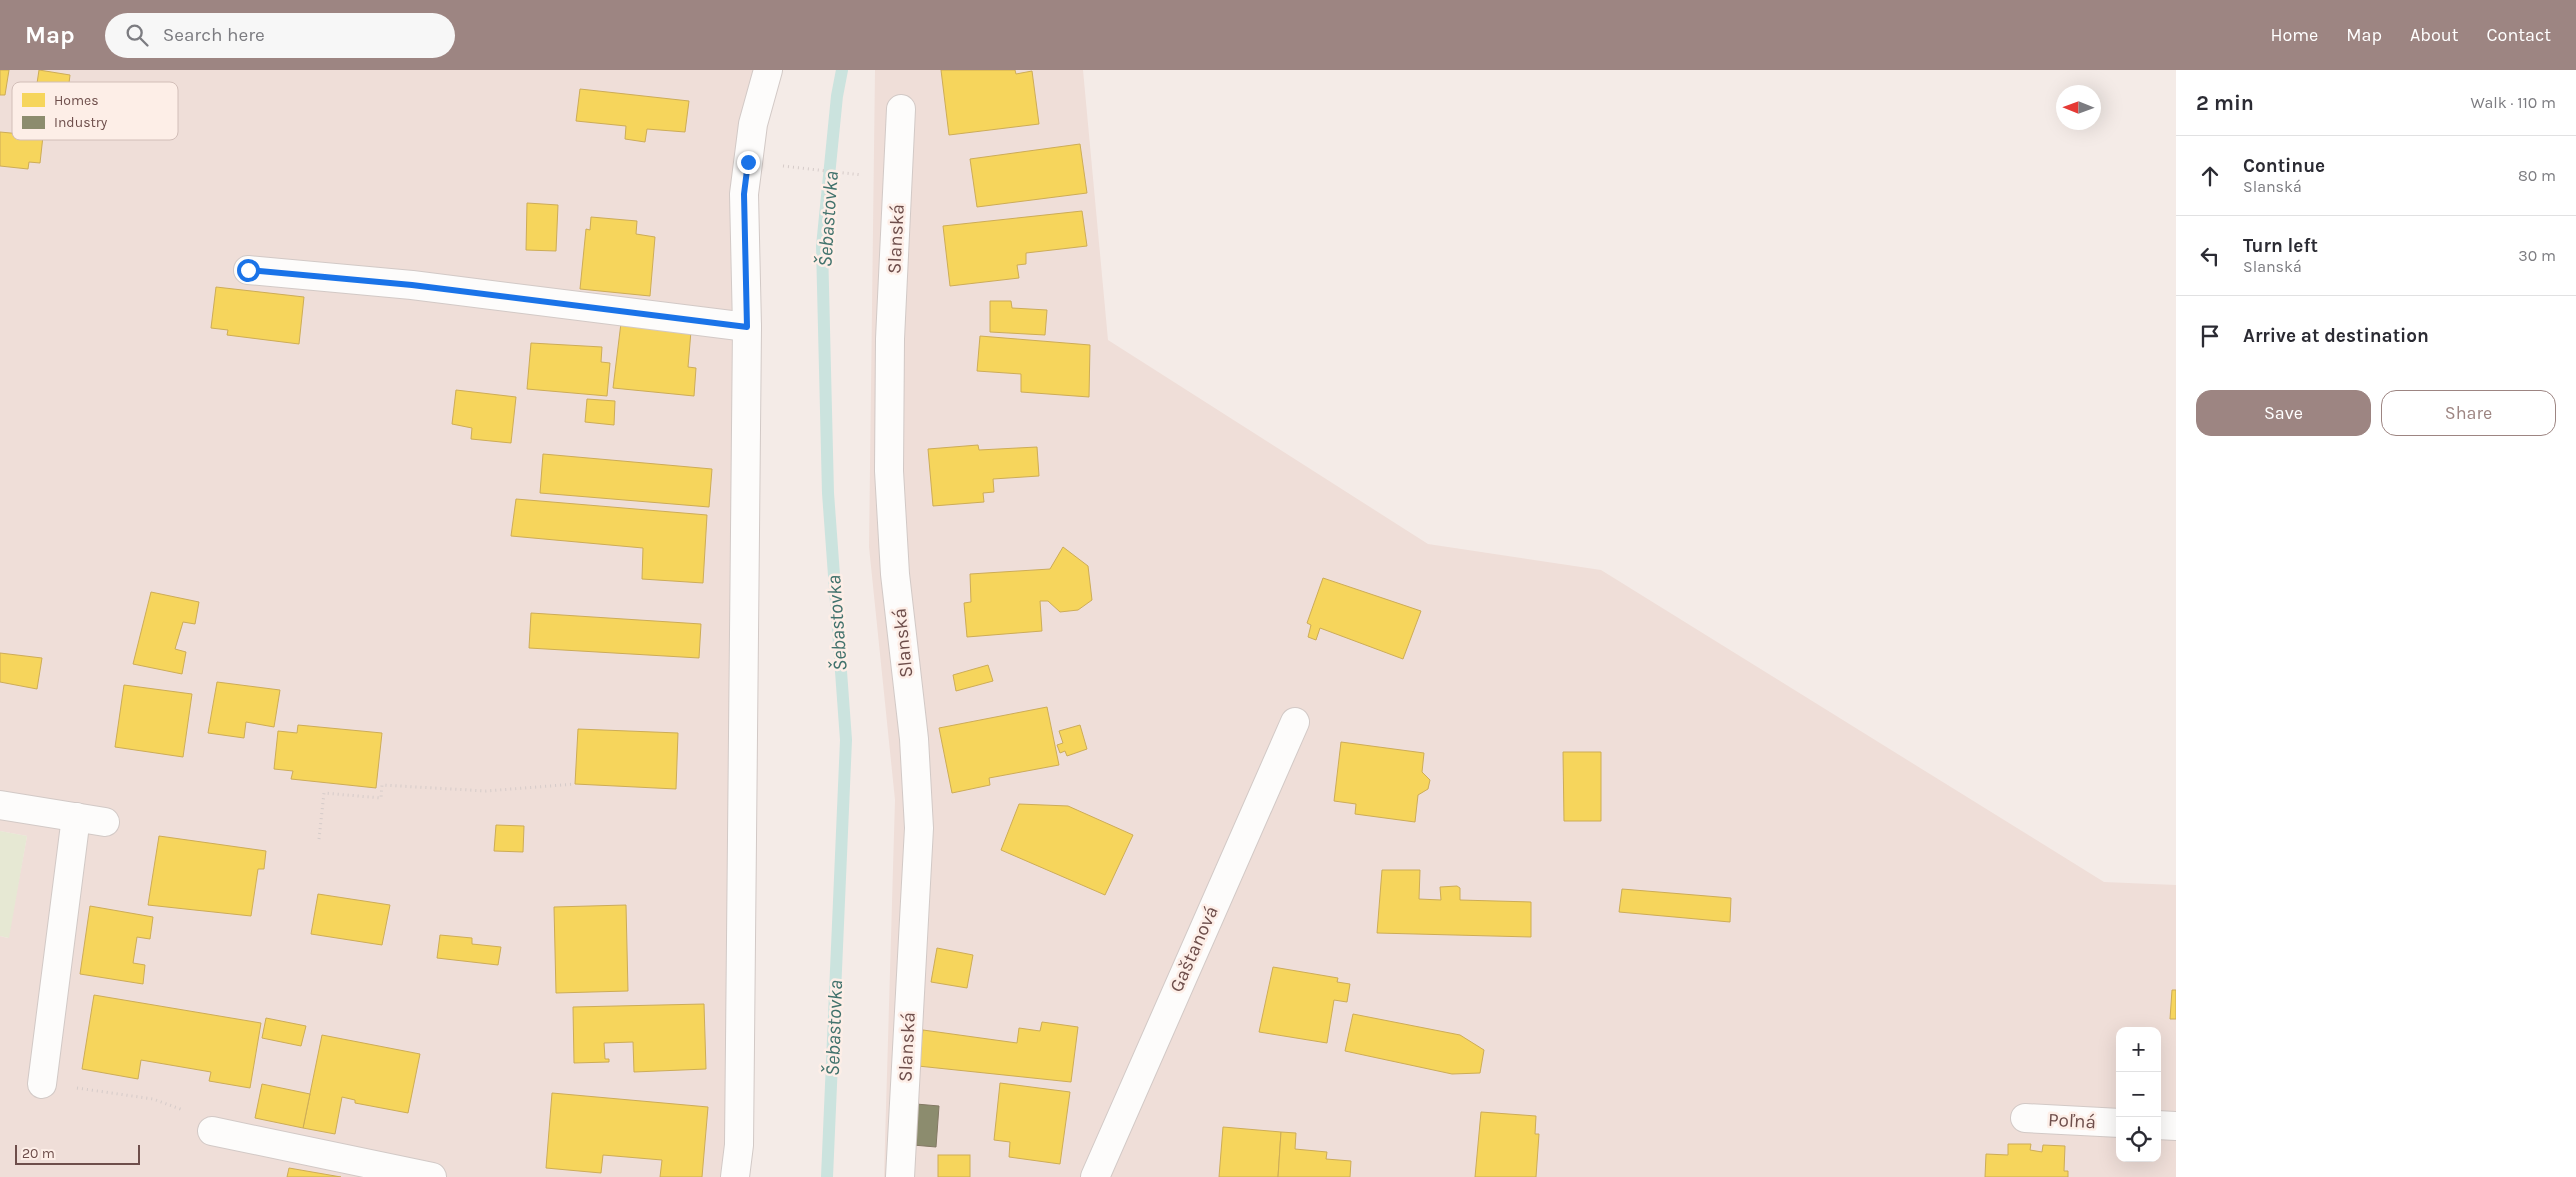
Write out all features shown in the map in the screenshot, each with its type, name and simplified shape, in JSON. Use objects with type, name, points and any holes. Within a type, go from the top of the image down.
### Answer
[{"type":"street","points":[[735,1177],[739,1145],[747,327],[744,194],[753,124],[768,70]]},
{"type":"street","name":"Slanská","points":[[900,1177],[919,828],[914,739],[895,574],[889,471],[890,339],[901,109]]},
{"type":"street","points":[[248,270],[412,285],[747,327]]},
{"type":"street","name":"Gaštanová","points":[[1095,1177],[1295,722]]},
{"type":"street","points":[[0,805],[105,822]]},
{"type":"street","points":[[42,1084],[76,817]]},
{"type":"street","name":"Poľná","points":[[2025,1118],[2116,1123]]},
{"type":"street","points":[[2161,1125],[2176,1126]]},
{"type":"street","points":[[212,1130],[432,1177]]},
{"type":"path","points":[[796,167],[865,175]]},
{"type":"path","points":[[319,839],[324,793],[381,798],[382,785],[486,791],[575,784]]},
{"type":"path","points":[[42,1084],[153,1099],[187,1112],[212,1130]]},
{"type":"shaded area","points":[[0,70],[769,70],[736,182],[728,1177],[0,1177],[0,936],[8,938],[27,836],[0,831]]},
{"type":"shaded area","points":[[875,70],[1083,70],[1108,340],[1428,544],[1601,570],[2104,882],[2176,885],[2176,1177],[884,1177],[895,800],[869,547]]},
{"type":"green space","points":[[0,831],[27,836],[9,938],[0,936]]},
{"type":"building: Homes","points":[[0,70],[9,70],[5,95],[0,95]]},
{"type":"building: Homes","points":[[39,70],[70,75],[69,82],[37,82]]},
{"type":"building: Homes","points":[[941,70],[1015,70],[1016,74],[1032,71],[1039,124],[949,135]]},
{"type":"building: Homes","points":[[580,89],[689,101],[685,132],[647,129],[645,142],[625,139],[626,126],[576,121]]},
{"type":"building: Homes","points":[[0,132],[12,133],[12,140],[43,140],[40,163],[29,162],[28,169],[0,166]]},
{"type":"building: Homes","points":[[1080,144],[1087,193],[977,207],[970,159]]},
{"type":"building: Homes","points":[[527,203],[558,205],[556,251],[526,250]]},
{"type":"building: Homes","points":[[1082,211],[1087,246],[1026,253],[1026,264],[1017,265],[1019,278],[950,286],[943,226]]},
{"type":"building: Homes","points":[[591,217],[637,221],[636,234],[655,237],[650,296],[580,289],[586,229],[590,230]]},
{"type":"building: Homes","points":[[216,287],[304,297],[299,344],[227,335],[228,330],[211,328]]},
{"type":"building: Homes","points":[[990,301],[1011,301],[1012,308],[1047,310],[1045,335],[990,332]]},
{"type":"building: Homes","points":[[621,323],[691,331],[688,367],[696,368],[694,396],[613,388]]},
{"type":"building: Homes","points":[[980,336],[1090,345],[1089,397],[1021,392],[1021,374],[977,371]]},
{"type":"building: Homes","points":[[531,343],[602,347],[601,362],[610,363],[607,396],[527,389]]},
{"type":"building: Homes","points":[[456,390],[516,397],[511,443],[471,439],[472,428],[452,424]]},
{"type":"building: Homes","points":[[587,399],[615,401],[614,425],[585,422]]},
{"type":"building: Homes","points":[[978,445],[979,450],[1037,447],[1039,476],[993,479],[994,492],[983,493],[984,502],[933,506],[928,449]]},
{"type":"building: Homes","points":[[543,454],[712,469],[709,507],[540,493]]},
{"type":"building: Homes","points":[[516,499],[707,515],[703,583],[642,579],[643,548],[511,536]]},
{"type":"building: Homes","points":[[1063,547],[1088,566],[1092,600],[1078,610],[1060,612],[1048,601],[1040,601],[1042,631],[967,637],[964,603],[971,602],[970,574],[1050,569]]},
{"type":"building: Homes","points":[[1323,578],[1421,611],[1403,659],[1320,628],[1316,640],[1308,637],[1311,625],[1307,623]]},
{"type":"building: Homes","points":[[151,592],[199,602],[195,624],[183,622],[175,649],[186,652],[182,674],[133,664]]},
{"type":"building: Homes","points":[[531,613],[701,624],[699,658],[529,648]]},
{"type":"building: Homes","points":[[0,653],[42,658],[37,689],[0,682]]},
{"type":"building: Homes","points":[[988,665],[993,681],[956,691],[953,675]]},
{"type":"building: Homes","points":[[217,682],[280,690],[274,727],[246,722],[244,738],[208,733]]},
{"type":"building: Homes","points":[[124,685],[192,694],[183,757],[115,747]]},
{"type":"building: Homes","points":[[1047,707],[1059,765],[989,778],[990,785],[952,793],[939,728]]},
{"type":"building: Homes","points":[[298,725],[382,733],[376,788],[291,779],[293,771],[274,769],[278,731],[297,733]]},
{"type":"building: Homes","points":[[1080,725],[1087,749],[1067,756],[1065,751],[1060,753],[1057,745],[1063,743],[1059,731]]},
{"type":"building: Homes","points":[[578,729],[678,733],[676,789],[575,784]]},
{"type":"building: Homes","points":[[1341,742],[1424,753],[1422,772],[1430,780],[1428,789],[1418,795],[1415,822],[1355,814],[1356,804],[1334,801]]},
{"type":"building: Homes","points":[[1563,752],[1601,752],[1601,821],[1564,821]]},
{"type":"building: Homes","points":[[1019,804],[1068,806],[1133,835],[1105,895],[1001,850]]},
{"type":"building: Homes","points":[[496,825],[524,826],[523,852],[494,851]]},
{"type":"building: Homes","points":[[159,836],[266,851],[264,869],[258,869],[251,916],[148,905]]},
{"type":"building: Homes","points":[[1382,870],[1420,870],[1419,899],[1441,900],[1440,887],[1457,886],[1460,888],[1460,900],[1531,902],[1531,937],[1377,933]]},
{"type":"building: Homes","points":[[1622,889],[1731,898],[1730,922],[1619,912]]},
{"type":"building: Homes","points":[[318,894],[390,905],[382,945],[311,934]]},
{"type":"building: Homes","points":[[626,905],[628,991],[556,993],[554,907]]},
{"type":"building: Homes","points":[[90,906],[153,917],[150,939],[137,937],[133,963],[145,965],[143,984],[80,974]]},
{"type":"building: Homes","points":[[440,935],[472,938],[472,944],[501,947],[498,965],[437,958]]},
{"type":"building: Homes","points":[[937,948],[973,955],[967,988],[931,982]]},
{"type":"building: Homes","points":[[1273,967],[1338,978],[1337,982],[1350,984],[1347,1002],[1334,1000],[1327,1043],[1259,1032]]},
{"type":"building: Homes","points":[[2172,990],[2176,990],[2176,1019],[2170,1019]]},
{"type":"building: Homes","points":[[94,995],[261,1023],[250,1088],[209,1081],[211,1072],[141,1060],[138,1079],[82,1069]]},
{"type":"building: Homes","points":[[704,1004],[706,1069],[634,1072],[633,1042],[604,1043],[605,1059],[609,1059],[609,1062],[574,1063],[573,1007]]},
{"type":"building: Homes","points":[[1353,1014],[1460,1035],[1484,1050],[1480,1073],[1452,1074],[1345,1051]]},
{"type":"building: Homes","points":[[266,1018],[306,1026],[301,1046],[262,1038]]},
{"type":"building: Homes","points":[[1042,1022],[1078,1027],[1071,1082],[918,1066],[923,1030],[1017,1043],[1019,1028],[1040,1031]]},
{"type":"building: Homes","points":[[322,1035],[420,1054],[408,1113],[355,1103],[355,1100],[342,1097],[335,1134],[303,1128]]},
{"type":"building: Homes","points":[[1000,1083],[1070,1092],[1060,1164],[1009,1157],[1010,1142],[994,1140]]},
{"type":"building: Homes","points":[[262,1084],[310,1094],[303,1128],[255,1118]]},
{"type":"building: Homes","points":[[552,1093],[708,1107],[702,1177],[660,1177],[662,1160],[603,1155],[601,1173],[546,1168]]},
{"type":"building: Homes","points":[[1481,1112],[1536,1116],[1535,1134],[1539,1134],[1536,1177],[1475,1177]]},
{"type":"building: Homes","points":[[1223,1127],[1281,1132],[1278,1177],[1219,1177]]},
{"type":"building: Homes","points":[[1281,1132],[1296,1133],[1295,1149],[1327,1152],[1326,1159],[1351,1161],[1350,1177],[1278,1177]]},
{"type":"building: Homes","points":[[2008,1144],[2031,1144],[2030,1150],[2042,1152],[2043,1145],[2065,1146],[2064,1171],[2068,1171],[2068,1177],[1985,1177],[1986,1154],[2008,1155]]},
{"type":"building: Homes","points":[[938,1155],[970,1155],[970,1177],[938,1177]]},
{"type":"building: Homes","points":[[289,1168],[341,1177],[287,1177]]},
{"type":"building: Industry","points":[[916,1104],[939,1106],[936,1147],[913,1145]]},
{"type":"waterway","name":"Šebastovka","points":[[827,1177],[846,740],[828,493],[822,246],[837,96],[842,70]]},
{"type":"route","points":[[248,270],[412,285],[747,327],[744,194],[748,162]]}]
